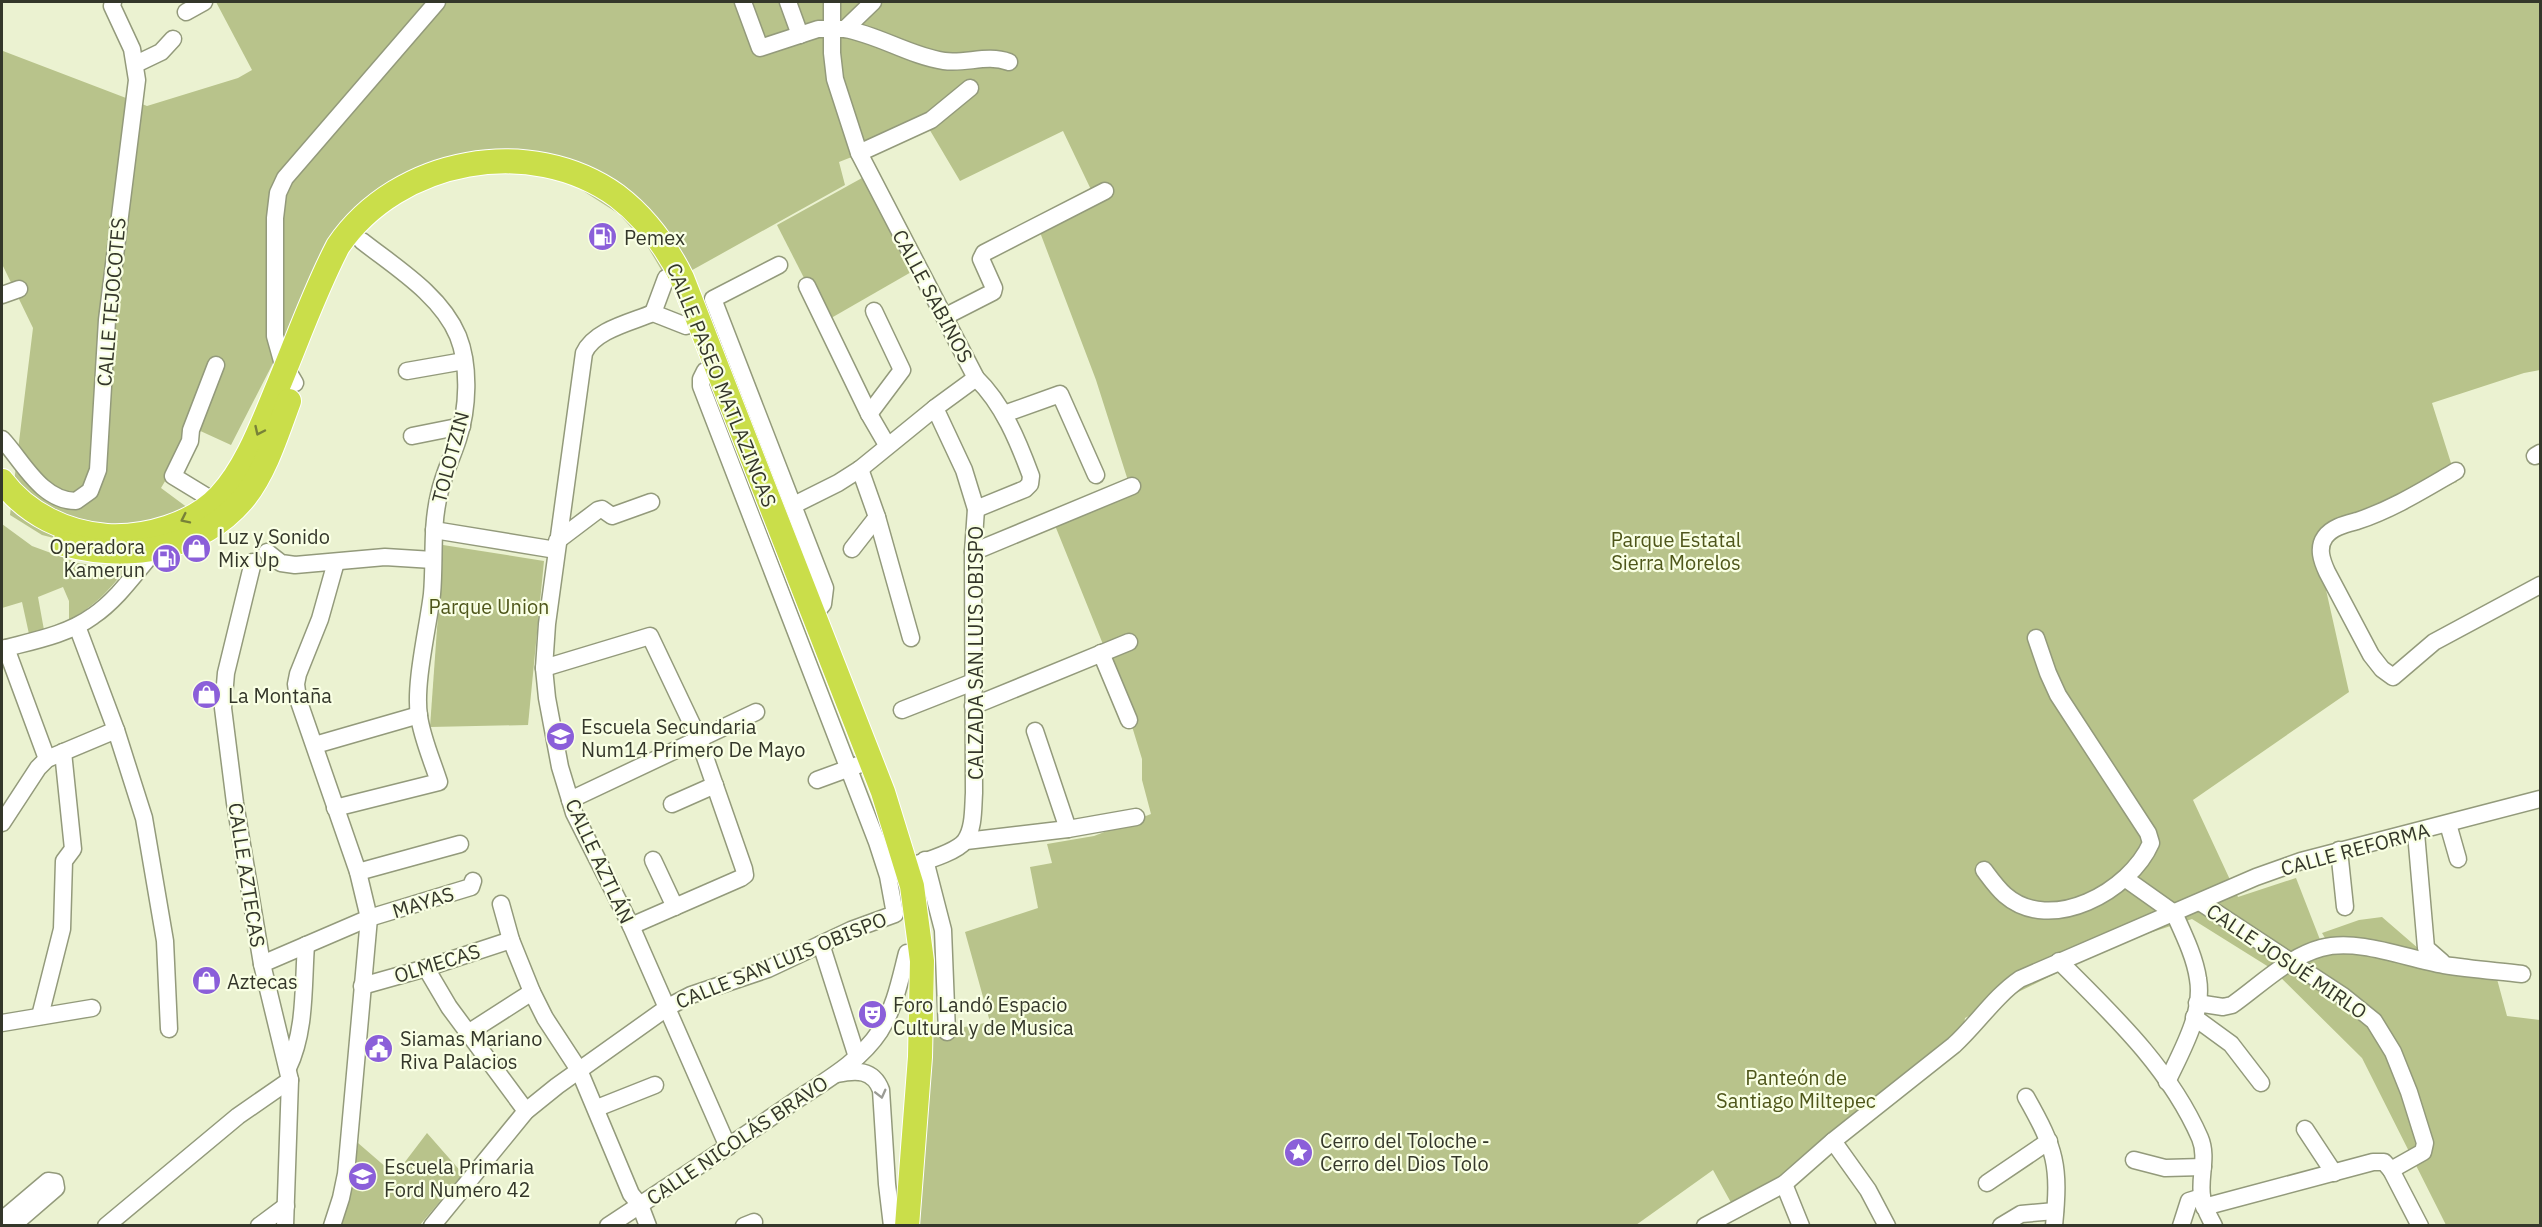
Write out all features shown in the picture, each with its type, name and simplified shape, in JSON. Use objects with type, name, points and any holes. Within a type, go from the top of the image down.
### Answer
[{"type":"highway","name":"CALLE PASEO MATLAZINCAS","points":[[2,502],[31,528],[64,544],[99,552],[117,553],[156,549],[214,525],[245,496],[268,454],[290,376],[338,246],[352,228],[387,196],[408,183],[453,168],[510,161],[537,164],[576,174],[603,187],[627,204],[660,240],[682,278],[883,792],[916,863],[922,1014],[907,1226]]},
{"type":"highway","name":"CALLE PASEO MATLAZINCAS","points":[[2,481],[18,499],[43,517],[71,529],[103,536],[152,532],[185,519],[214,501],[230,483],[243,463],[337,283],[362,241],[393,212],[414,198],[441,187],[493,175],[536,177],[583,194],[611,211],[649,248],[666,278],[687,326],[892,861],[903,912],[908,953],[909,1034],[893,1226]]},
{"type":"street","name":"CALLE TEJOCOTES","points":[[2,439],[25,470],[54,493],[72,501],[82,498],[90,491],[98,470],[106,320],[134,103],[136,64],[132,49],[112,6],[113,2]]},
{"type":"street","points":[[186,12],[204,2]]},
{"type":"street","points":[[290,376],[275,336],[275,218],[280,186],[436,2]]},
{"type":"street","points":[[743,2],[758,45],[762,48],[818,29],[838,28],[942,60],[991,57],[1009,62]]},
{"type":"street","points":[[788,2],[800,35]]},
{"type":"street","name":"CALLE SABINOS","points":[[794,505],[860,469],[887,445],[976,378],[946,316],[859,153],[835,79],[838,28],[832,2]]},
{"type":"street","points":[[838,28],[873,2]]},
{"type":"street","points":[[136,64],[161,52],[173,39]]},
{"type":"street","points":[[859,153],[931,120],[970,88]]},
{"type":"street","points":[[946,316],[993,292],[994,288],[981,259],[984,253],[1105,191]]},
{"type":"street","name":"TOLOTZIN","points":[[335,808],[439,782],[419,715],[419,690],[432,596],[434,530],[439,494],[462,426],[465,402],[464,361],[457,333],[434,301],[362,241]]},
{"type":"street","points":[[779,265],[713,299],[825,588],[823,604],[814,615]]},
{"type":"street","points":[[666,278],[653,313],[687,326]]},
{"type":"street","points":[[807,286],[887,445]]},
{"type":"street","points":[[2,295],[19,289]]},
{"type":"street","points":[[870,414],[903,370],[874,311]]},
{"type":"street","name":"CALLE AZTLÁN","points":[[653,313],[600,336],[587,347],[584,353],[556,545],[544,668],[558,755],[570,800],[668,1007],[728,1147]]},
{"type":"street","points":[[406,371],[464,361]]},
{"type":"street","points":[[214,501],[173,476],[190,441],[191,430],[216,365]]},
{"type":"street","points":[[976,378],[1004,414],[1030,471],[1031,480],[1025,489],[976,509]]},
{"type":"street","points":[[1004,414],[1060,394],[1096,475]]},
{"type":"street","name":"CALZADA SAN LUIS OBISPO","points":[[935,408],[964,470],[976,509],[973,552],[974,793],[971,824],[966,841]]},
{"type":"street","points":[[748,445],[761,422]]},
{"type":"street","points":[[412,436],[462,426]]},
{"type":"street","points":[[860,469],[877,517],[911,638]]},
{"type":"street","points":[[2456,471],[2395,507],[2340,526],[2325,537],[2321,544],[2322,561],[2327,572],[2377,664],[2393,677],[2434,642],[2541,585]]},
{"type":"street","points":[[973,552],[1132,486]]},
{"type":"street","points":[[434,530],[556,545],[596,511],[602,509],[612,516],[651,502]]},
{"type":"street","points":[[852,549],[877,517]]},
{"type":"street","points":[[47,759],[4,648],[77,626],[108,604],[156,549]]},
{"type":"street","points":[[267,552],[284,564],[385,557],[433,560]]},
{"type":"street","name":"CALLE AZTECAS","points":[[252,562],[222,696],[235,803],[262,964],[289,1074],[285,1226]]},
{"type":"street","points":[[332,1226],[346,1173],[369,918],[358,872],[298,699],[296,684],[321,619],[336,562]]},
{"type":"street","points":[[77,626],[116,730],[144,818],[165,941],[170,1029]]},
{"type":"street","points":[[544,668],[645,636],[651,638],[698,737],[746,873],[741,878],[631,926]]},
{"type":"street","points":[[1984,870],[2004,895],[2017,902],[2046,910],[2073,907],[2105,894],[2126,879],[2148,848],[2150,838],[2058,695],[2036,638]]},
{"type":"street","points":[[973,706],[1129,642]]},
{"type":"street","points":[[1101,653],[1129,720]]},
{"type":"street","points":[[902,710],[973,682]]},
{"type":"street","points":[[570,800],[698,737],[756,712]]},
{"type":"street","points":[[315,745],[419,715]]},
{"type":"street","points":[[2,823],[38,768],[47,759],[116,730]]},
{"type":"street","points":[[1035,731],[1068,829]]},
{"type":"street","points":[[40,1016],[62,929],[64,861],[73,849],[63,752]]},
{"type":"street","points":[[817,780],[854,766]]},
{"type":"street","name":"CALLE SAN LUIS OBISPO","points":[[432,1226],[526,1112],[579,1070],[668,1007],[691,995],[768,969],[821,944],[896,914],[884,860],[854,766]]},
{"type":"street","points":[[672,804],[715,785]]},
{"type":"street","name":"CALLE REFORMA","points":[[1705,1226],[1784,1184],[1833,1141],[1954,1045],[2013,984],[2059,961],[2256,877],[2339,850],[2416,833],[2541,799]]},
{"type":"street","points":[[947,1032],[943,930],[916,863],[956,848],[966,841],[1068,829],[1136,817]]},
{"type":"street","points":[[2448,824],[2458,859]]},
{"type":"street","points":[[2416,833],[2426,948],[2443,964]]},
{"type":"street","points":[[358,872],[460,844]]},
{"type":"street","points":[[2339,850],[2345,907]]},
{"type":"street","points":[[653,860],[675,907]]},
{"type":"street","points":[[2126,879],[2174,913],[2198,978],[2195,1010],[2167,1082]]},
{"type":"street","name":"MAYAS","points":[[369,918],[471,887],[473,881]]},
{"type":"street","name":"CALLE JOSUÉ MIRLO","points":[[2200,902],[2362,1009],[2386,1037],[2416,1113],[2425,1143],[2423,1152],[2391,1170]]},
{"type":"street","points":[[501,904],[511,940],[532,992],[545,1018],[579,1070],[597,1108],[635,1209],[648,1226]]},
{"type":"street","points":[[262,964],[369,918]]},
{"type":"street","name":"OLMECAS","points":[[362,986],[511,940]]},
{"type":"street","points":[[821,944],[857,1057]]},
{"type":"street","points":[[106,1226],[289,1074],[300,1035],[306,945]]},
{"type":"street","points":[[2195,1010],[2232,1005],[2291,962],[2320,948],[2339,946],[2385,951],[2443,964],[2523,974]]},
{"type":"street","name":"CALLE NICOLÁS BRAVO","points":[[608,1226],[836,1074],[857,1057],[879,1032],[888,1015],[908,953]]},
{"type":"street","points":[[2059,961],[2136,1039],[2167,1082],[2200,1137],[2204,1151],[2203,1202],[2214,1226]]},
{"type":"street","points":[[426,968],[468,1033],[526,1112]]},
{"type":"street","points":[[468,1033],[532,992]]},
{"type":"street","points":[[2,1023],[92,1008]]},
{"type":"street","points":[[2195,1010],[2231,1044],[2261,1083]]},
{"type":"street","name":"CALLE NICOLÁS BRAVO","points":[[836,1074],[852,1071],[865,1072],[875,1079],[881,1090],[884,1106],[887,1184],[893,1226]]},
{"type":"street","points":[[597,1108],[654,1085]]},
{"type":"street","points":[[2001,1226],[2020,1214],[2054,1218],[2058,1175],[2049,1141],[2026,1097]]},
{"type":"street","points":[[2305,1129],[2334,1173]]},
{"type":"street","points":[[1833,1141],[1868,1190],[1887,1226]]},
{"type":"street","points":[[1987,1183],[2049,1141]]},
{"type":"street","points":[[2134,1160],[2165,1168],[2203,1167]]},
{"type":"street","points":[[2181,1226],[2189,1201],[2203,1202],[2379,1161],[2384,1162],[2391,1170],[2420,1226]]},
{"type":"street","points":[[2,1221],[48,1181],[55,1182],[56,1188],[12,1226]]},
{"type":"street","points":[[1784,1184],[1800,1226]]},
{"type":"street","points":[[260,1226],[286,1206]]},
{"type":"green space","name":"Parque Estatal Sierra Morelos","points":[[216,2],[2540,2],[2540,370],[2524,373],[2432,403],[2457,482],[2315,541],[2349,692],[2193,800],[2238,897],[2296,878],[2324,950],[2333,951],[2322,933],[2359,920],[2382,917],[2434,962],[2497,979],[2507,1016],[2540,1020],[2540,1225],[2446,1225],[2362,1058],[2272,969],[2192,919],[2116,944],[1965,1018],[1962,1038],[1805,1162],[1734,1208],[1713,1170],[1636,1225],[899,1225],[913,1037],[990,1022],[965,932],[1038,908],[1030,867],[1052,863],[1047,844],[1094,836],[1151,814],[1142,780],[1142,759],[1119,684],[1052,518],[1130,487],[1096,380],[1038,227],[1095,198],[1063,131],[960,181],[928,127],[839,162],[845,185],[669,283],[646,244],[619,214],[563,178],[505,163],[428,174],[345,223],[231,445],[196,429],[161,488],[188,508],[148,536],[77,544],[42,535],[10,515],[33,328],[2,264],[3,51],[147,106],[238,78],[252,70]]},
{"type":"green space","points":[[862,178],[913,271],[826,321],[777,225]]},
{"type":"green space","points":[[2,524],[32,546],[78,563],[125,570],[100,598],[69,620],[69,601],[63,587],[38,597],[44,630],[29,634],[22,602],[2,608]]},
{"type":"green space","name":"Parque Union","points":[[443,545],[544,561],[528,725],[430,727]]},
{"type":"green space","points":[[427,1133],[463,1174],[420,1225],[339,1226],[353,1184],[358,1143],[395,1175]]},
{"type":"place","name":"Pemex","points":[[603,237]]},
{"type":"place","name":"Luz y Sonido Mix Up","points":[[197,548]]},
{"type":"place","name":"Operadora Kamerun","points":[[166,558]]},
{"type":"place","name":"La Montaña","points":[[207,695]]},
{"type":"place","name":"Escuela Secundaria Num14 Primero De Mayo","points":[[560,737]]},
{"type":"place","name":"Aztecas","points":[[206,981]]},
{"type":"place","name":"Foro Landó Espacio Cultural y de Musica","points":[[872,1015]]},
{"type":"place","name":"Siamas Mariano Riva Palacios","points":[[379,1049]]},
{"type":"place","name":"Cerro del Toloche - Cerro del Dios Tolo","points":[[1299,1152]]},
{"type":"place","name":"Escuela Primaria Ford Numero 42","points":[[363,1177]]},
{"type":"park label","name":"Panteón de Santiago Miltepec","points":[[1796,1088]]}]
